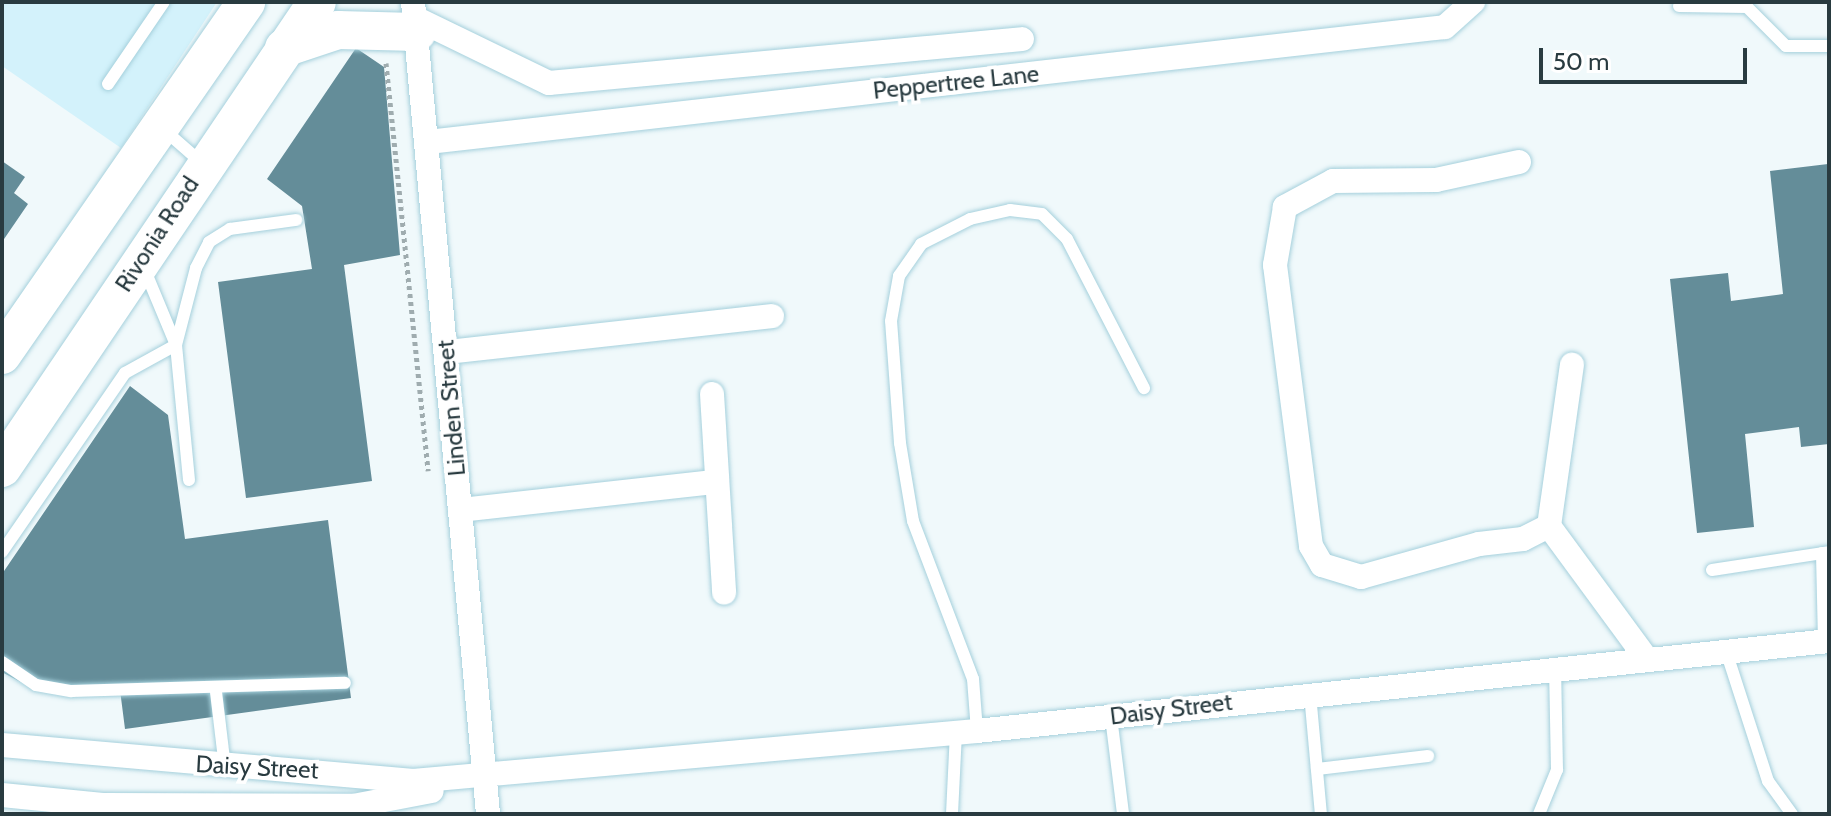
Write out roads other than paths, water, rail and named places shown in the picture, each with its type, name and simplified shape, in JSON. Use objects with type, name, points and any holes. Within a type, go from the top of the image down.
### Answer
[{"type":"main road","points":[[2,355],[246,2]]},
{"type":"main road","name":"Rivonia Road","points":[[2,468],[203,163],[317,2]]},
{"type":"main road","points":[[284,48],[338,30],[377,28],[415,17]]},
{"type":"street","name":"Peppertree Lane","points":[[428,142],[1445,27],[1473,2]]},
{"type":"street","name":"Linden Street","points":[[415,17],[488,814]]},
{"type":"street","points":[[415,17],[549,83],[1022,39]]},
{"type":"street","points":[[1519,162],[1436,180],[1321,184],[1285,207],[1275,265],[1311,546],[1322,565],[1361,577],[1479,544],[1523,539],[1549,526]]},
{"type":"street","points":[[447,352],[772,316]]},
{"type":"street","points":[[1572,365],[1549,526],[1646,658]]},
{"type":"street","points":[[712,394],[724,593]]},
{"type":"street","points":[[460,510],[715,482]]},
{"type":"street","name":"Daisy Street","points":[[2,795],[103,805],[353,806],[413,788],[512,774],[1111,717],[1555,664],[1826,641]]},
{"type":"street","name":"Daisy Street","points":[[2,745],[413,788]]},
{"type":"lane","points":[[108,84],[164,2]]},
{"type":"lane","points":[[1679,6],[1747,7],[1786,46],[1829,46]]},
{"type":"lane","points":[[160,125],[203,163]]},
{"type":"lane","points":[[952,814],[973,679],[908,490],[891,321],[899,276],[921,244],[959,223],[1010,210],[1042,214],[1067,239],[1144,388]]},
{"type":"lane","points":[[189,480],[176,345],[188,288],[209,242],[230,229],[296,220]]},
{"type":"lane","points":[[140,260],[176,345]]},
{"type":"lane","points":[[2,552],[125,373],[176,345]]},
{"type":"lane","points":[[1712,570],[1825,553],[1826,641]]},
{"type":"lane","points":[[1726,651],[1768,781],[1792,814]]},
{"type":"lane","points":[[2,662],[36,685],[71,691],[216,692],[345,683]]},
{"type":"lane","points":[[1539,814],[1558,760],[1555,664]]},
{"type":"lane","points":[[1310,691],[1321,814]]},
{"type":"lane","points":[[216,692],[225,767]]},
{"type":"lane","points":[[1111,717],[1123,814]]},
{"type":"lane","points":[[1317,769],[1428,756]]}]
